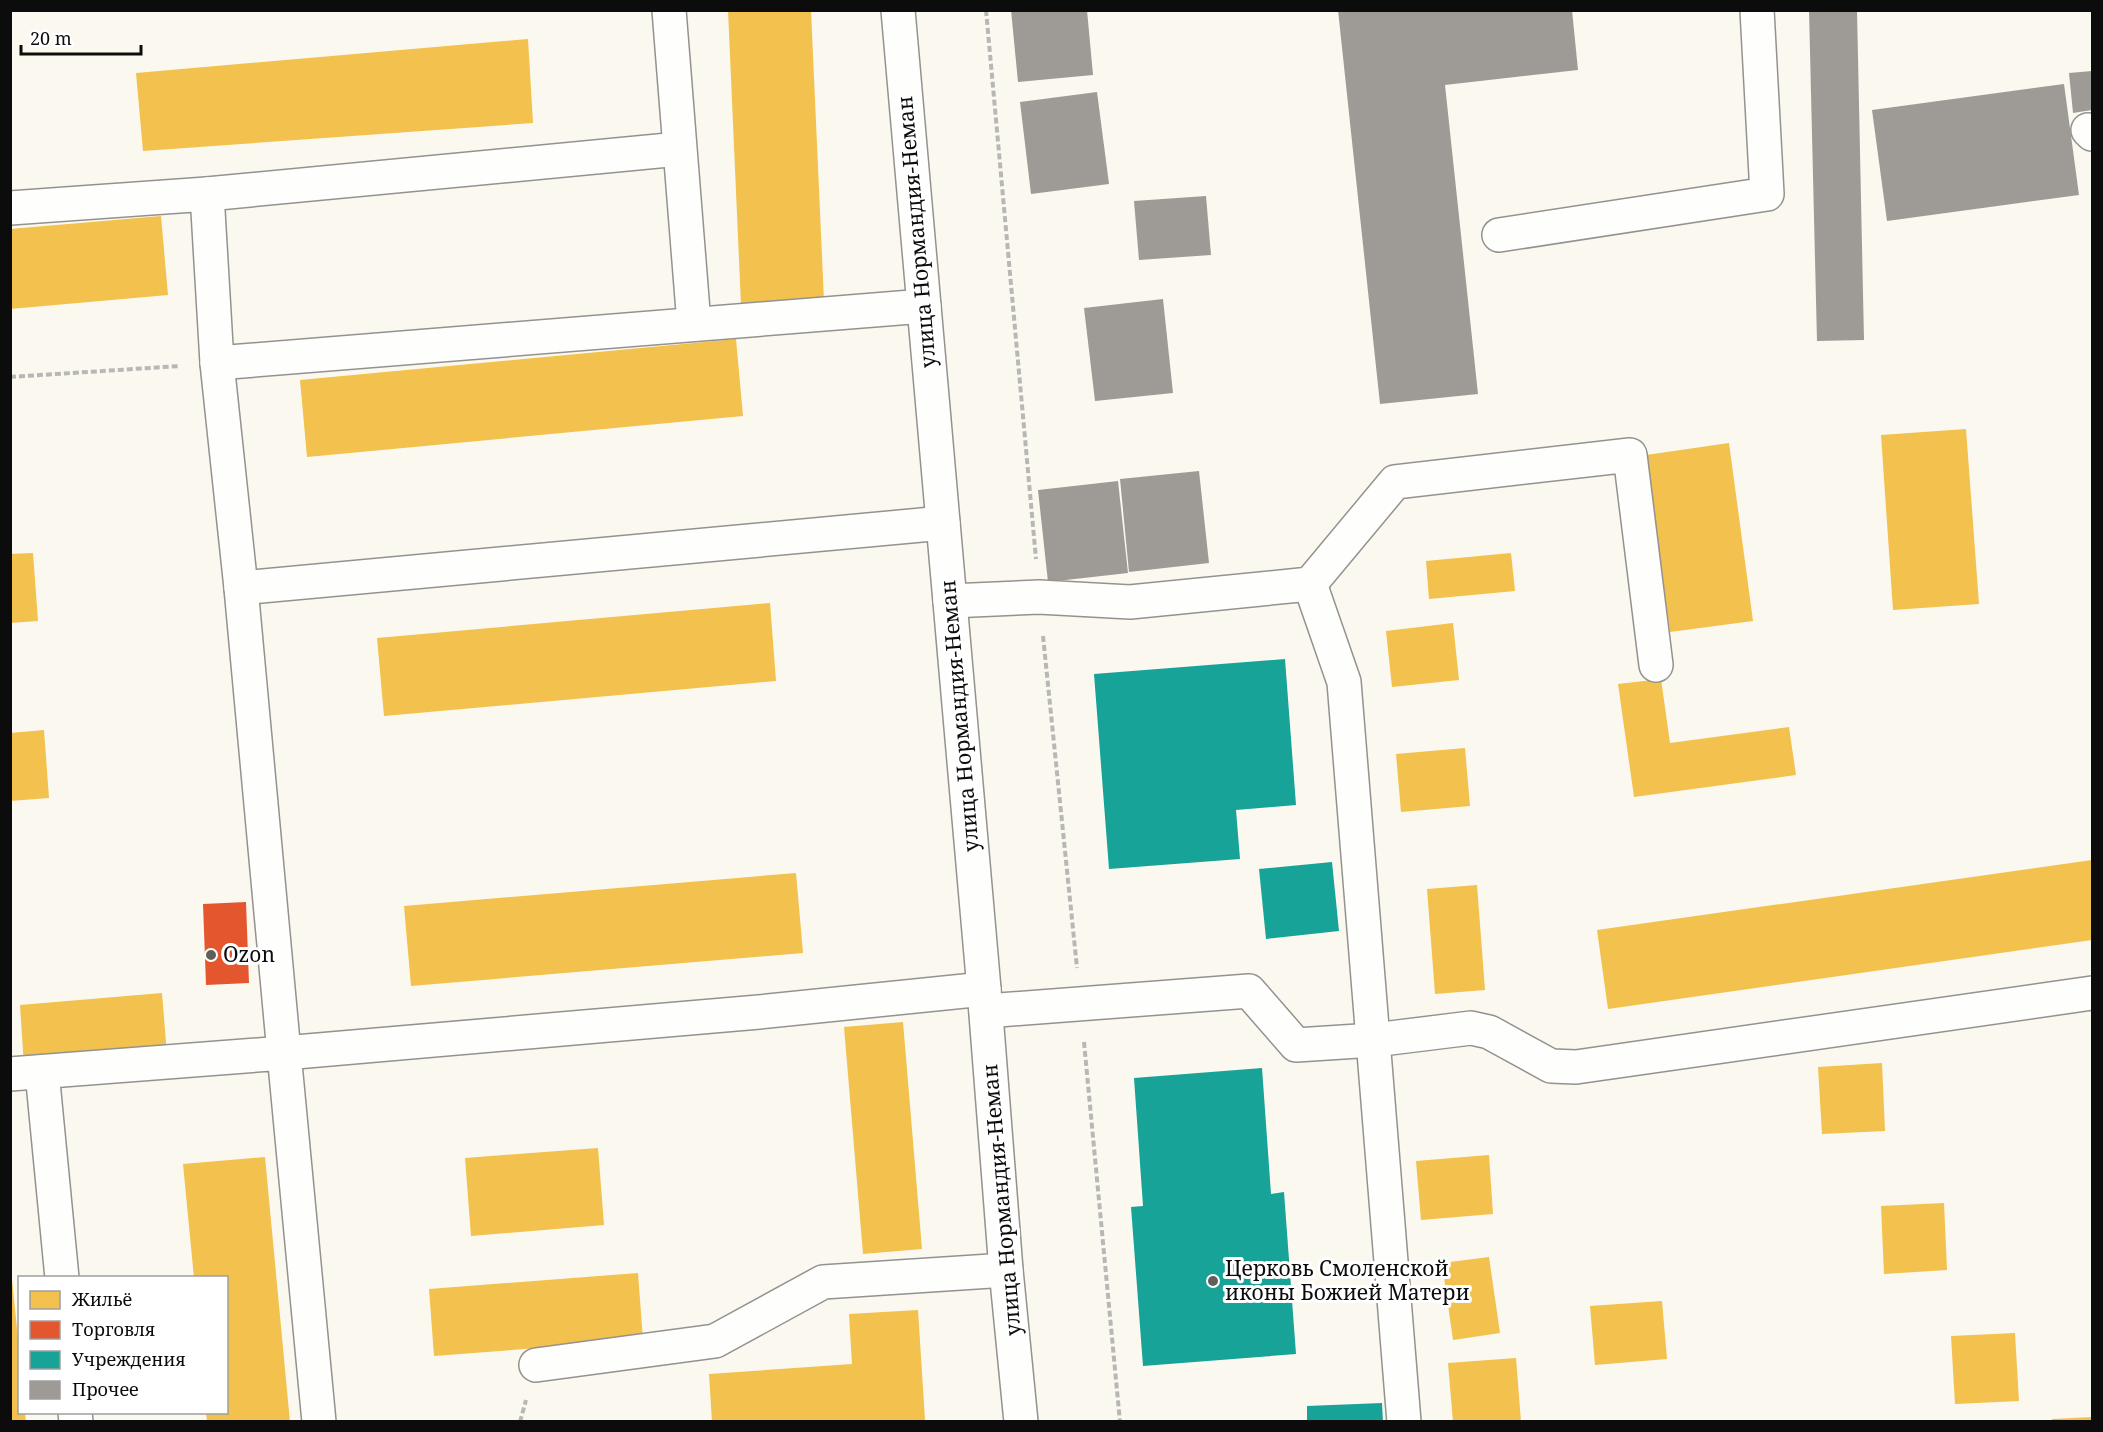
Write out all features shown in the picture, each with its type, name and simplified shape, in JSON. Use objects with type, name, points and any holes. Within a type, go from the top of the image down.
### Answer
[{"type":"street","points":[[669,10],[694,324]]},
{"type":"street","name":"улица Нормандия-Неман","points":[[897,10],[1021,1422]]},
{"type":"street","points":[[1499,235],[1767,194],[1757,10]]},
{"type":"street","points":[[10,208],[207,194],[679,149]]},
{"type":"street","points":[[207,194],[216,363],[241,588],[319,1422]]},
{"type":"street","points":[[216,363],[924,306]]},
{"type":"street","points":[[950,601],[1039,597],[1130,602],[1310,584],[1395,482],[1630,455],[1656,665]]},
{"type":"street","points":[[241,588],[943,523]]},
{"type":"street","points":[[1310,584],[1344,682],[1404,1422]]},
{"type":"street","points":[[62,1276],[26,1073],[759,1012],[985,1000],[1081,1004],[1249,991],[1296,1045],[1374,1040],[1471,1028],[1490,1032],[1551,1066],[1576,1067],[2092,993]]},
{"type":"street","points":[[536,1365],[715,1341],[823,1282],[1006,1270]]},
{"type":"path","points":[[986,10],[1039,597],[1081,1004],[1120,1422]]},
{"type":"path","points":[[10,377],[216,363]]},
{"type":"building: Жильё","points":[[728,10],[811,10],[824,301],[741,305]]},
{"type":"building: Жильё","points":[[528,39],[533,123],[143,151],[136,73]]},
{"type":"building: Жильё","points":[[161,216],[168,295],[10,309],[10,229]]},
{"type":"building: Жильё","points":[[736,339],[743,416],[307,457],[300,380]]},
{"type":"building: Жильё","points":[[1966,429],[1979,604],[1893,610],[1881,435]]},
{"type":"building: Жильё","points":[[1729,443],[1753,621],[1670,632],[1646,455]]},
{"type":"building: Жильё","points":[[33,553],[38,621],[10,623],[10,554]]},
{"type":"building: Жильё","points":[[1511,553],[1515,591],[1429,599],[1426,561]]},
{"type":"building: Жильё","points":[[770,603],[776,681],[384,716],[377,638]]},
{"type":"building: Жильё","points":[[1453,623],[1459,680],[1392,687],[1386,631]]},
{"type":"building: Жильё","points":[[1661,679],[1670,743],[1789,727],[1796,775],[1634,797],[1618,684]]},
{"type":"building: Жильё","points":[[44,730],[49,798],[10,801],[10,733]]},
{"type":"building: Жильё","points":[[1465,748],[1470,806],[1401,812],[1396,754]]},
{"type":"building: Жильё","points":[[2092,860],[2092,940],[1608,1009],[1597,930]]},
{"type":"building: Жильё","points":[[796,873],[803,953],[411,986],[404,906]]},
{"type":"building: Жильё","points":[[1477,885],[1485,990],[1435,994],[1427,889]]},
{"type":"building: Жильё","points":[[162,993],[167,1055],[24,1066],[20,1005]]},
{"type":"building: Жильё","points":[[903,1022],[922,1249],[863,1254],[844,1027]]},
{"type":"building: Жильё","points":[[1882,1063],[1885,1131],[1822,1134],[1818,1067]]},
{"type":"building: Жильё","points":[[598,1148],[604,1225],[471,1236],[465,1158]]},
{"type":"building: Жильё","points":[[1489,1155],[1493,1214],[1421,1220],[1416,1161]]},
{"type":"building: Жильё","points":[[265,1157],[290,1422],[207,1422],[206,1414],[228,1414],[228,1276],[194,1276],[183,1164]]},
{"type":"building: Жильё","points":[[1944,1203],[1947,1270],[1884,1274],[1881,1206]]},
{"type":"building: Жильё","points":[[1489,1257],[1500,1333],[1453,1340],[1442,1263]]},
{"type":"building: Жильё","points":[[638,1273],[643,1340],[434,1356],[429,1289]]},
{"type":"building: Жильё","points":[[10,1280],[12,1280],[18,1338],[18,1414],[25,1414],[26,1422],[10,1422]]},
{"type":"building: Жильё","points":[[1662,1301],[1667,1359],[1595,1365],[1590,1306]]},
{"type":"building: Жильё","points":[[918,1310],[925,1420],[712,1422],[709,1374],[852,1364],[849,1314]]},
{"type":"building: Жильё","points":[[2015,1333],[2019,1401],[1955,1404],[1951,1336]]},
{"type":"building: Жильё","points":[[1516,1358],[1521,1422],[1453,1422],[1448,1363]]},
{"type":"building: Жильё","points":[[2092,1417],[2092,1422],[2052,1422],[2052,1419]]},
{"type":"building: Торговля","points":[[246,902],[249,983],[206,985],[203,904]]},
{"type":"building: Учреждения","points":[[1285,659],[1296,805],[1236,810],[1240,859],[1109,869],[1094,674]]},
{"type":"building: Учреждения","points":[[1332,862],[1339,931],[1266,939],[1259,869]]},
{"type":"building: Учреждения","name":"Церковь Смоленской иконы Божией Матери","points":[[1262,1068],[1271,1194],[1284,1192],[1296,1354],[1143,1366],[1131,1207],[1143,1206],[1134,1078]]},
{"type":"building: Учреждения","points":[[1382,1403],[1383,1422],[1307,1422],[1307,1406]]},
{"type":"building: Прочее","points":[[1011,10],[1087,10],[1093,75],[1018,82]]},
{"type":"building: Прочее","points":[[1338,10],[1572,10],[1578,70],[1445,85],[1478,394],[1380,404]]},
{"type":"building: Прочее","points":[[1809,10],[1857,10],[1864,340],[1817,341]]},
{"type":"building: Прочее","points":[[2092,71],[2092,110],[2073,113],[2069,73]]},
{"type":"building: Прочее","points":[[2064,84],[2079,195],[1887,221],[1872,110]]},
{"type":"building: Прочее","points":[[1097,92],[1109,184],[1031,194],[1020,102]]},
{"type":"building: Прочее","points":[[1206,196],[1211,255],[1139,260],[1134,201]]},
{"type":"building: Прочее","points":[[1163,299],[1173,393],[1095,401],[1084,308]]},
{"type":"building: Прочее","points":[[1199,471],[1209,563],[1129,572],[1120,479]]},
{"type":"building: Прочее","points":[[1118,481],[1128,573],[1048,582],[1038,490]]},
{"type":"place","name":"Ozon","points":[[211,955]]},
{"type":"place","name":"Церковь Смоленской иконы Божией Матери","points":[[1213,1281]]}]
